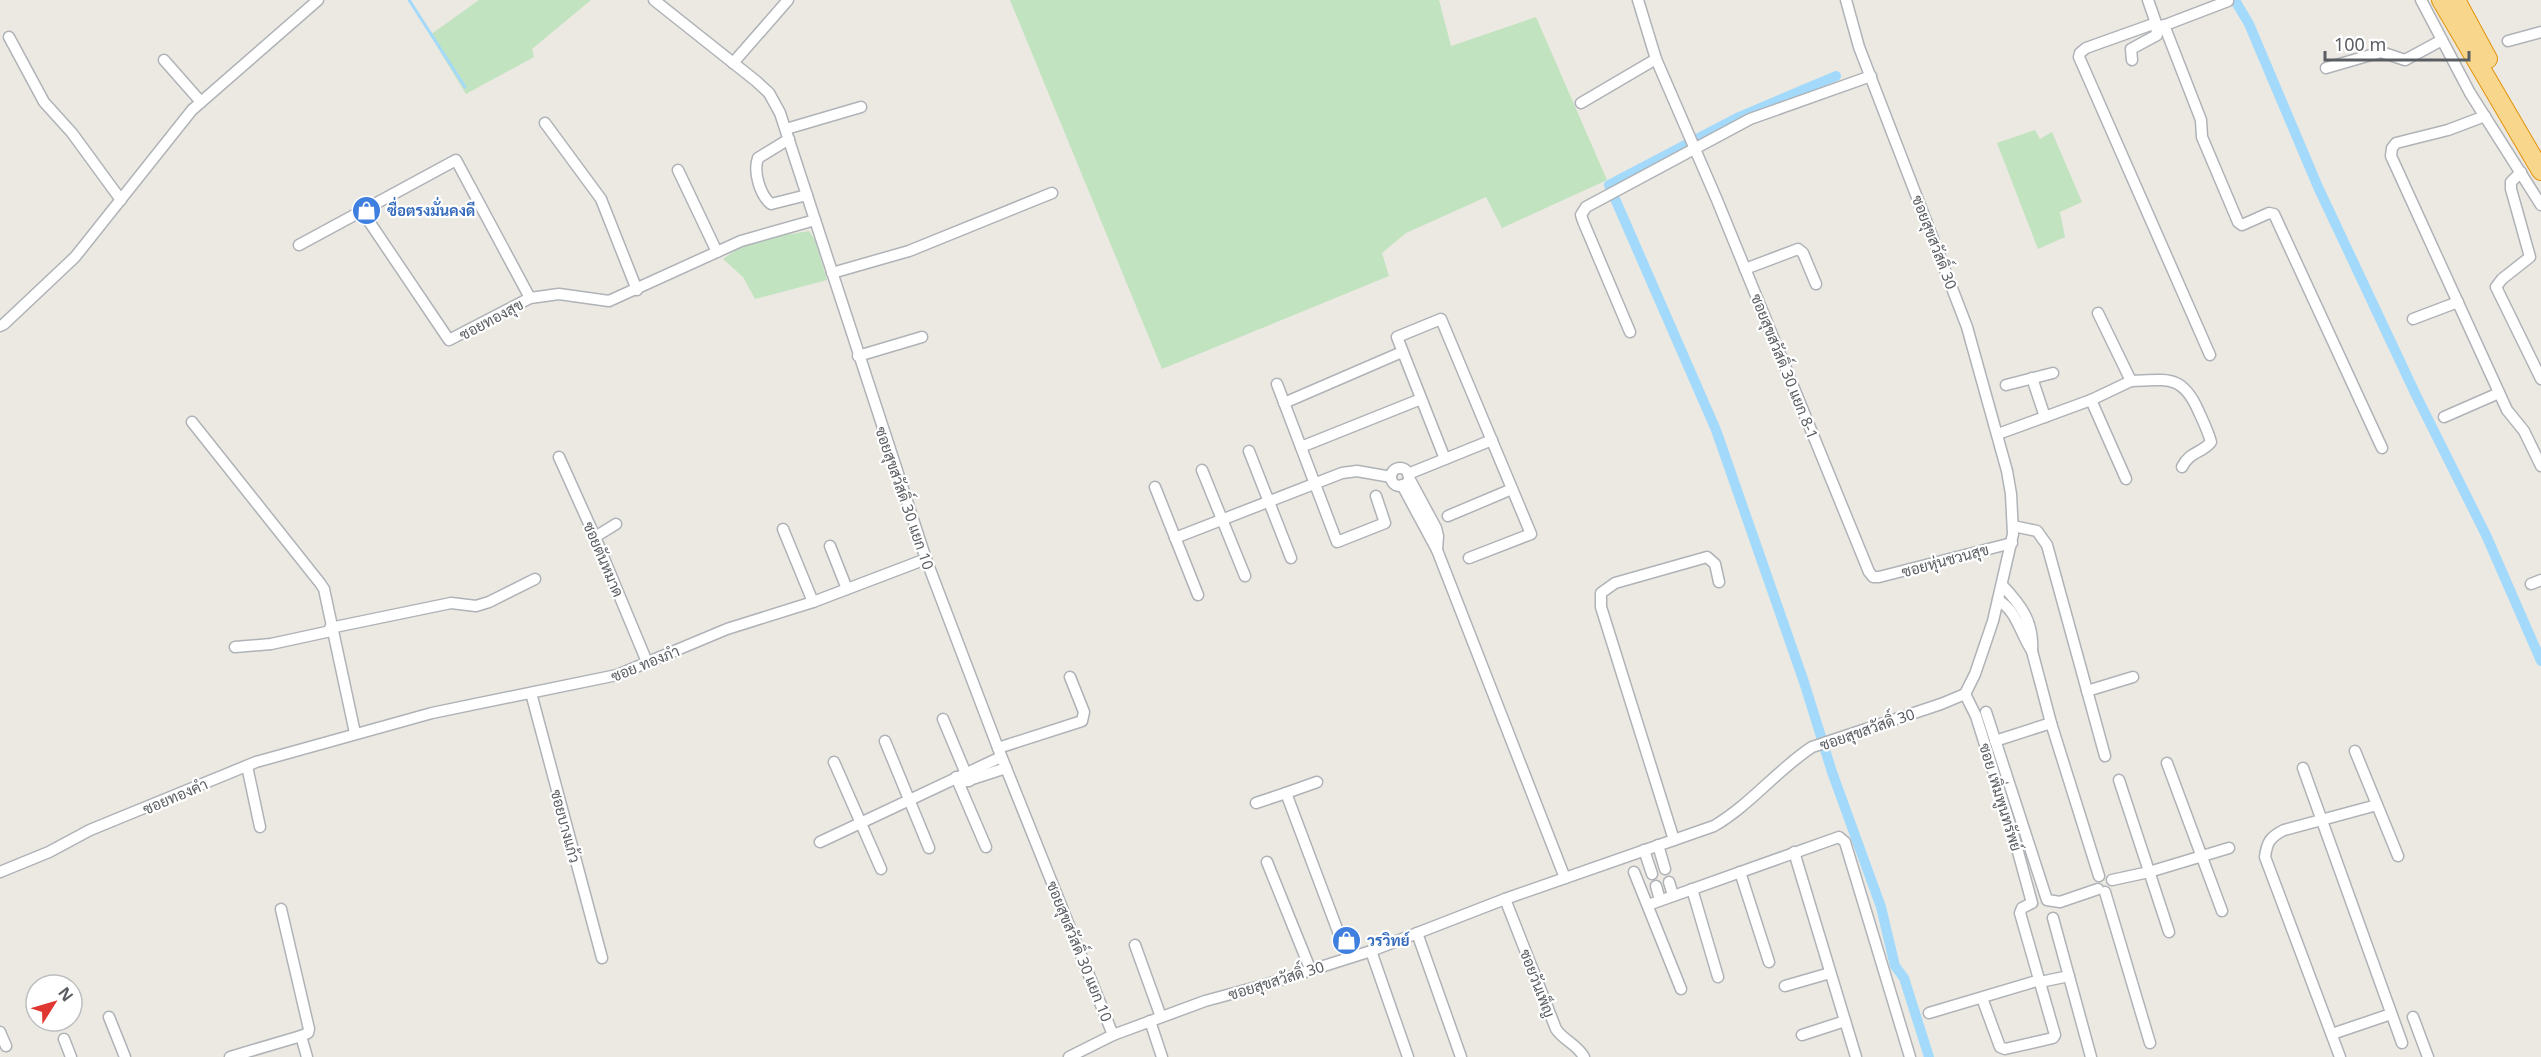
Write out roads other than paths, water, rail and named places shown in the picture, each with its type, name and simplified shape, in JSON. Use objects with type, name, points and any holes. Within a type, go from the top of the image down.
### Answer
[{"type":"highway","points":[[2441,0],[2541,171]]},
{"type":"highway","points":[[2456,0],[2490,64],[2541,149]]},
{"type":"street","points":[[0,326],[75,257],[178,127],[201,102],[318,0]]},
{"type":"street","name":"ซอยสุขสวัสดิ์ 30 แยก 10","points":[[654,0],[769,93],[780,113],[926,559],[1002,758],[1113,1035]]},
{"type":"street","points":[[733,63],[788,0]]},
{"type":"street","name":"ซอยสุขสวัสดิ์ 30 แยก 8-1","points":[[1638,0],[1656,59],[1693,142],[1869,572],[1873,577],[1879,577]]},
{"type":"street","name":"ซอยสุขสวัสดิ์ 30","points":[[1073,1056],[1113,1035],[1205,1001],[1311,971],[1371,951],[1506,899],[1674,840],[1723,820],[1812,747],[1965,694],[1975,674],[1998,600],[2012,543],[2011,494],[1998,434],[1963,316],[1854,32],[1846,0]]},
{"type":"street","points":[[2149,0],[2201,120],[2202,137],[2238,222],[2242,225],[2269,213],[2274,214],[2382,448]]},
{"type":"street","points":[[2421,0],[2485,116],[2541,205]]},
{"type":"street","points":[[2450,0],[2541,158]]},
{"type":"street","points":[[2210,355],[2079,57],[2086,48],[2159,26],[2228,1]]},
{"type":"street","points":[[2132,60],[2131,49],[2154,38],[2159,26]]},
{"type":"street","points":[[2508,41],[2541,32]]},
{"type":"street","points":[[9,37],[44,102],[72,133],[121,200]]},
{"type":"street","points":[[2326,68],[2381,52],[2405,60],[2442,40]]},
{"type":"street","points":[[1581,103],[1656,59]]},
{"type":"street","points":[[164,60],[201,102]]},
{"type":"street","points":[[1630,332],[1581,215],[1586,207],[1624,187],[1693,142],[1765,113],[1871,76]]},
{"type":"street","points":[[807,195],[771,204],[762,194],[758,181],[756,163],[758,158],[787,134],[861,107]]},
{"type":"street","points":[[2485,116],[2448,130],[2396,144],[2392,148],[2391,156],[2499,393],[2513,418],[2524,431],[2541,466]]},
{"type":"street","points":[[545,123],[601,199],[637,290]]},
{"type":"street","points":[[299,245],[456,160],[530,298]]},
{"type":"street","points":[[678,170],[717,252]]},
{"type":"street","points":[[2521,172],[2511,182],[2511,189],[2529,246],[2530,257],[2502,279],[2496,287],[2541,379]]},
{"type":"street","points":[[832,273],[909,251],[1052,193]]},
{"type":"street","name":"ซอยทองสุข","points":[[362,212],[448,340],[530,298],[559,294],[609,301],[764,233],[815,220]]},
{"type":"street","points":[[1745,269],[1798,249],[1803,253],[1816,284]]},
{"type":"street","points":[[2413,319],[2458,302]]},
{"type":"street","points":[[2098,313],[2131,381]]},
{"type":"street","points":[[1445,459],[1396,337],[1441,319],[1531,534],[1469,558]]},
{"type":"street","points":[[858,356],[922,337]]},
{"type":"street","points":[[1284,403],[1402,352]]},
{"type":"street","points":[[2006,385],[2053,373]]},
{"type":"street","points":[[2032,378],[2044,417]]},
{"type":"street","points":[[1998,434],[2091,400],[2131,381],[2176,382],[2185,386],[2191,395],[2211,442],[2187,457],[2182,467]]},
{"type":"street","points":[[1276,384],[1336,542],[1385,523],[1376,495]]},
{"type":"street","points":[[2444,417],[2499,393]]},
{"type":"street","points":[[1301,447],[1421,399]]},
{"type":"street","points":[[2091,400],[2126,478]]},
{"type":"street","points":[[192,422],[324,589],[355,733]]},
{"type":"street","points":[[1406,479],[1445,459],[1492,441]]},
{"type":"street","points":[[1249,451],[1291,558]]},
{"type":"street","name":"ซอยตันหมาด","points":[[559,457],[647,662]]},
{"type":"street","points":[[1175,538],[1351,471],[1391,477],[1397,468],[1404,469],[1406,479],[1436,528],[1437,550],[1565,878]]},
{"type":"street","points":[[1202,470],[1245,576]]},
{"type":"street","points":[[1155,487],[1198,595]]},
{"type":"street","points":[[1448,516],[1512,489]]},
{"type":"street","points":[[595,537],[616,524]]},
{"type":"street","points":[[2013,526],[2037,531],[2047,545],[2105,756]]},
{"type":"street","points":[[783,529],[813,602]]},
{"type":"street","name":"ซอยหุ่นชวนสุข","points":[[1879,577],[2012,543]]},
{"type":"street","points":[[830,546],[847,589]]},
{"type":"street","points":[[1674,840],[1601,608],[1600,593],[1615,583],[1707,557],[1715,564],[1719,582]]},
{"type":"street","name":"ซอย ทองภํา","points":[[355,733],[432,713],[606,679],[727,629],[813,602],[926,559]]},
{"type":"street","points":[[235,647],[271,644],[451,603],[476,606],[535,579]]},
{"type":"street","points":[[2001,585],[2026,613],[2033,634],[2032,651]]},
{"type":"street","points":[[1998,600],[2012,610],[2023,637],[2032,651],[2051,723],[2099,876],[2096,882],[2101,890],[2150,1043]]},
{"type":"street","points":[[2087,691],[2133,676]]},
{"type":"street","points":[[820,842],[1082,722],[1084,712],[1070,677]]},
{"type":"street","name":"ซอยบางแก้ว","points":[[531,693],[602,958]]},
{"type":"street","name":"ซอย เพิ่มพูนทรัพย์","points":[[1965,694],[1971,703],[1990,760],[2032,903],[2022,908],[2020,913],[2042,981]]},
{"type":"street","points":[[1986,712],[2047,900],[2060,902],[2111,888],[2112,880]]},
{"type":"street","points":[[943,719],[959,779],[986,847]]},
{"type":"street","points":[[1995,741],[2051,723]]},
{"type":"street","name":"ซอยทองคำ","points":[[0,872],[49,852],[90,830],[250,765],[355,733]]},
{"type":"street","points":[[885,741],[929,848]]},
{"type":"street","points":[[2355,751],[2398,856]]},
{"type":"street","points":[[834,762],[880,868]]},
{"type":"street","points":[[2167,763],[2200,857],[2222,911]]},
{"type":"street","points":[[250,765],[260,827]]},
{"type":"street","points":[[2303,768],[2402,1043]]},
{"type":"street","points":[[2119,780],[2169,932]]},
{"type":"street","points":[[1256,803],[1317,782]]},
{"type":"street","points":[[1286,793],[1348,958]]},
{"type":"street","points":[[2340,1057],[2265,857],[2266,843],[2284,830],[2322,822],[2377,805]]},
{"type":"street","points":[[1648,904],[1839,837],[1845,842],[1910,1057]]},
{"type":"street","points":[[1658,845],[1665,869]]},
{"type":"street","points":[[2112,880],[2149,873],[2229,848]]},
{"type":"street","points":[[1644,850],[1652,874]]},
{"type":"street","points":[[1794,852],[1856,1057]]},
{"type":"street","points":[[1267,862],[1311,971]]},
{"type":"street","points":[[1634,872],[1681,989]]},
{"type":"street","points":[[1740,872],[1768,962]]},
{"type":"street","points":[[2099,876],[2106,875],[2112,880]]},
{"type":"street","points":[[1669,882],[1673,896]]},
{"type":"street","points":[[1656,886],[1660,900]]},
{"type":"street","points":[[1692,889],[1718,977]]},
{"type":"street","name":"ซอยวันเพ็ญ","points":[[1506,899],[1556,1029],[1562,1038],[1579,1048],[1584,1057]]},
{"type":"street","points":[[230,1057],[308,1034],[309,1029],[280,909]]},
{"type":"street","points":[[2053,918],[2091,1057]]},
{"type":"street","points":[[1417,933],[1461,1057]]},
{"type":"street","points":[[1135,945],[1161,1017]]},
{"type":"street","points":[[1371,951],[1408,1057]]},
{"type":"street","points":[[1785,986],[1830,973]]},
{"type":"street","points":[[1929,1013],[2069,975]]},
{"type":"street","points":[[1983,998],[2000,1047],[2005,1049],[2050,1040],[2055,1035],[2042,981]]},
{"type":"street","points":[[2332,1034],[2391,1014]]},
{"type":"street","points":[[109,1017],[125,1057]]},
{"type":"street","points":[[2413,1017],[2428,1057]]},
{"type":"street","points":[[1150,1021],[1162,1057]]},
{"type":"street","points":[[1802,1035],[1845,1021]]},
{"type":"street","points":[[0,1032],[6,1046]]},
{"type":"street","points":[[301,1036],[307,1057]]},
{"type":"street","points":[[64,1039],[71,1057]]},
{"type":"waterway","points":[[409,0],[465,87]]},
{"type":"waterway","points":[[2236,2],[2249,24],[2318,187],[2415,393],[2486,535],[2541,661]]},
{"type":"waterway","points":[[1836,76],[1739,117],[1609,185],[1716,430],[1804,682],[1832,772],[1881,907],[1895,966],[1904,978],[1929,1057]]},
{"type":"place","name":"ซื่อตรงมั่นคงดี","points":[[366,210]]},
{"type":"place","name":"วรวิทย์","points":[[1346,940]]}]
